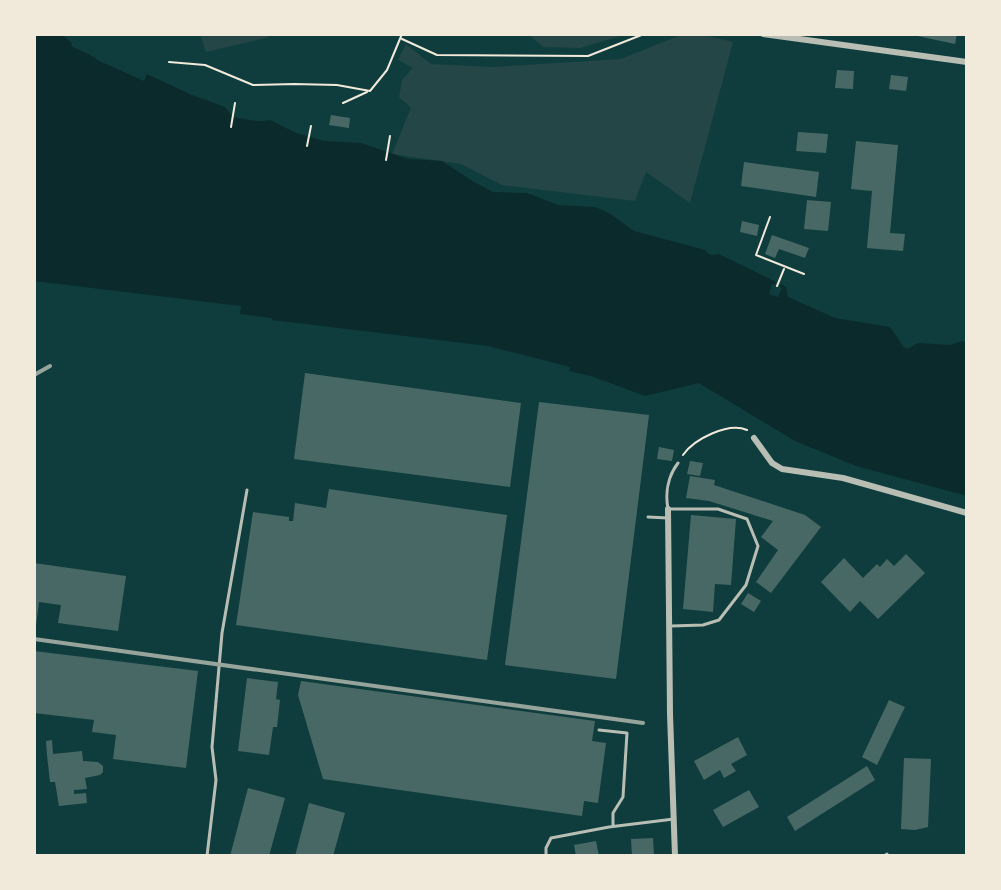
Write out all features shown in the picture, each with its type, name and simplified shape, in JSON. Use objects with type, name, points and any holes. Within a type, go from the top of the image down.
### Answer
[{"type":"street","points":[[763,34],[967,62]]},
{"type":"street","points":[[754,438],[772,463],[782,469],[843,478],[967,513]]},
{"type":"street","points":[[668,509],[675,856]]},
{"type":"lane","points":[[669,626],[703,625],[719,620],[746,585],[758,546],[747,519],[718,509],[668,509],[668,484],[672,470],[678,463]]},
{"type":"lane","points":[[207,856],[216,780],[212,747],[222,633],[247,490]]},
{"type":"lane","points":[[648,517],[668,518]]},
{"type":"lane","points":[[599,730],[627,733],[623,797],[613,813],[613,826]]},
{"type":"lane","points":[[546,856],[551,838],[674,819]]},
{"type":"path","points":[[343,103],[370,91],[387,70],[401,36],[437,55],[588,56],[644,34]]},
{"type":"path","points":[[169,62],[205,65],[253,85],[337,85],[370,91]]},
{"type":"path","points":[[231,127],[235,103]]},
{"type":"path","points":[[307,146],[311,126]]},
{"type":"path","points":[[386,160],[390,136]]},
{"type":"path","points":[[770,217],[756,255],[804,274]]},
{"type":"path","points":[[777,286],[785,266]]},
{"type":"path","points":[[678,463],[697,440],[729,427],[739,426],[754,438]]},
{"type":"shaded area","points":[[34,34],[61,34],[72,43],[71,46],[95,59],[144,81],[147,74],[225,107],[233,117],[270,120],[296,133],[324,141],[361,143],[408,159],[442,161],[493,192],[527,193],[558,205],[595,207],[634,231],[705,250],[710,255],[719,254],[776,282],[772,284],[769,294],[778,297],[781,284],[786,287],[788,297],[835,318],[890,327],[907,349],[918,343],[967,343],[967,496],[856,466],[795,441],[699,383],[645,396],[569,371],[570,367],[488,346],[272,320],[240,314],[241,306],[34,281]]},
{"type":"shaded area","points":[[200,34],[273,34],[206,52]]},
{"type":"shaded area","points":[[528,34],[627,34],[580,48],[543,47]]},
{"type":"shaded area","points":[[683,34],[700,34],[733,42],[690,203],[646,172],[635,201],[502,185],[461,164],[392,154],[411,108],[399,97],[402,80],[413,68],[398,60],[406,44],[431,64],[492,67],[621,59]]},
{"type":"building","points":[[913,34],[957,34],[955,44]]},
{"type":"building","points":[[837,70],[854,71],[853,89],[835,88]]},
{"type":"building","points":[[891,75],[908,77],[906,91],[889,89]]},
{"type":"building","points":[[331,115],[350,118],[349,128],[329,125]]},
{"type":"building","points":[[798,132],[828,134],[826,153],[796,151]]},
{"type":"building","points":[[856,141],[898,145],[890,233],[905,234],[903,251],[867,248],[872,191],[851,189]]},
{"type":"building","points":[[744,162],[819,172],[816,197],[741,186]]},
{"type":"building","points":[[807,200],[831,202],[828,231],[804,229]]},
{"type":"building","points":[[742,221],[759,225],[757,236],[740,232]]},
{"type":"building","points":[[772,235],[809,248],[805,258],[779,249],[775,258],[765,254]]},
{"type":"building","points":[[305,373],[521,403],[510,487],[294,459]]},
{"type":"building","points":[[539,402],[649,415],[616,679],[505,665]]},
{"type":"building","points":[[659,447],[674,450],[672,461],[657,459]]},
{"type":"building","points":[[690,461],[703,463],[700,476],[687,474]]},
{"type":"building","points":[[690,476],[715,480],[714,485],[805,515],[821,527],[771,593],[756,582],[778,550],[761,537],[773,521],[709,501],[686,498]]},
{"type":"building","points":[[329,489],[507,515],[487,660],[236,625],[253,512],[289,517],[289,521],[293,521],[295,503],[326,508]]},
{"type":"building","points":[[691,515],[736,519],[731,585],[715,584],[713,612],[683,609]]},
{"type":"building","points":[[906,554],[925,573],[878,619],[860,601],[850,612],[821,582],[844,558],[863,578],[877,564],[880,567],[887,559],[894,566]]},
{"type":"building","points":[[34,563],[126,576],[118,631],[58,623],[61,605],[39,602],[34,626]]},
{"type":"building","points":[[748,593],[761,601],[754,612],[741,604]]},
{"type":"building","points":[[34,651],[198,671],[186,768],[113,759],[116,735],[92,732],[94,720],[34,713]]},
{"type":"building","points":[[247,678],[278,682],[277,727],[273,727],[269,755],[238,751]]},
{"type":"building","points":[[301,681],[595,721],[592,741],[606,743],[598,803],[584,801],[582,816],[323,779],[298,695]]},
{"type":"building","points":[[889,700],[905,707],[877,765],[862,757]]},
{"type":"building","points":[[738,737],[747,755],[731,764],[736,771],[724,778],[720,770],[704,780],[694,761]]},
{"type":"building","points":[[52,740],[53,754],[82,751],[83,761],[98,762],[103,766],[100,775],[85,778],[87,789],[74,790],[74,794],[86,793],[87,803],[59,806],[55,782],[50,782],[47,755],[46,741]]},
{"type":"building","points":[[904,758],[931,759],[928,827],[901,829]]},
{"type":"building","points":[[867,766],[875,780],[795,831],[787,817]]},
{"type":"building","points":[[248,788],[285,798],[269,856],[230,856]]},
{"type":"building","points":[[749,790],[759,807],[723,827],[713,810]]},
{"type":"building","points":[[309,803],[345,813],[333,856],[295,856]]},
{"type":"building","points":[[653,838],[654,856],[632,856],[631,839]]},
{"type":"building","points":[[596,841],[599,856],[576,856],[574,845]]},
{"type":"railway","points":[[34,375],[50,366]]},
{"type":"railway","points":[[34,639],[643,723]]}]
